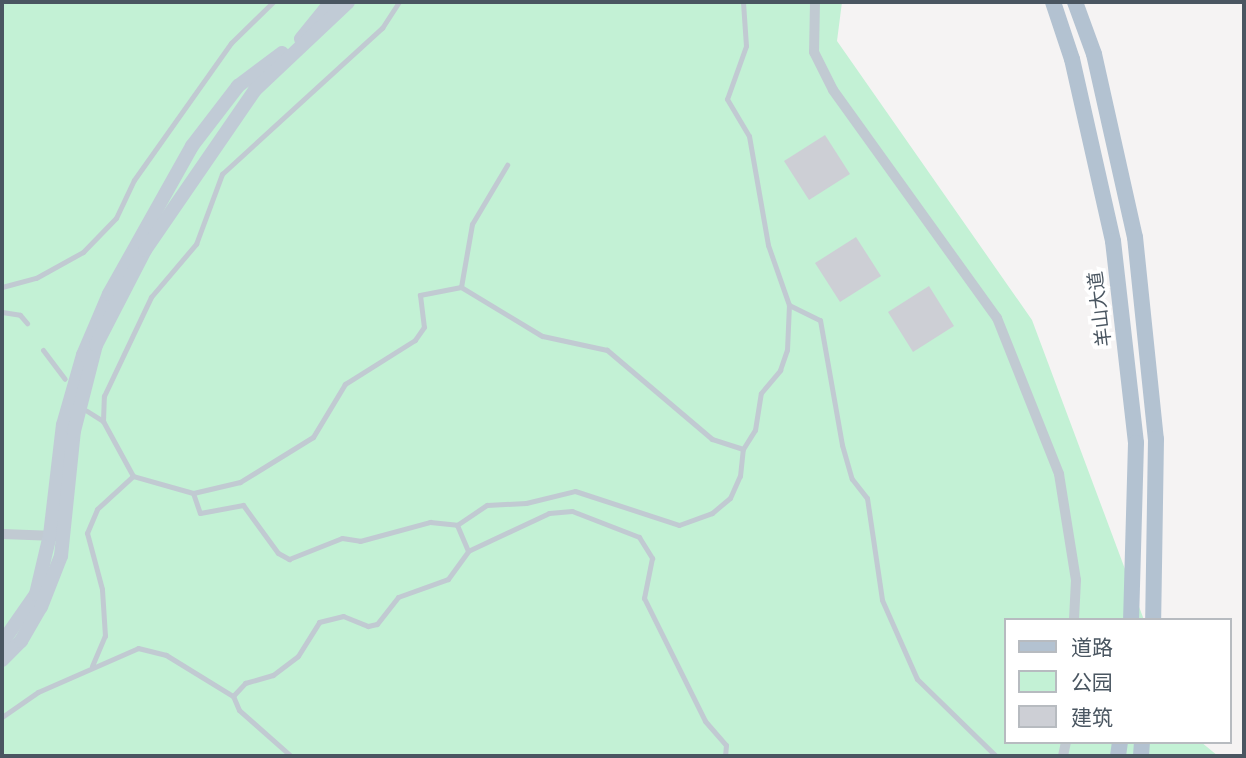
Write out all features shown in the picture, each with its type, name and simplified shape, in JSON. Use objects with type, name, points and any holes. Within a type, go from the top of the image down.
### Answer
[{"type":"main road","name":"羊山大道","points":[[1053,2],[1072,59],[1113,241],[1136,443],[1131,618]]},
{"type":"main road","points":[[1075,2],[1094,54],[1135,237],[1156,439],[1153,618]]},
{"type":"street","points":[[2,643],[36,594],[57,536],[63,425],[83,355],[109,294],[192,146],[238,86],[298,42],[331,2]]},
{"type":"street","points":[[2,660],[21,641],[41,607],[57,536],[74,431],[96,345],[145,250],[255,90],[348,2]]},
{"type":"street","points":[[815,2],[814,52],[833,90],[997,318],[1059,474],[1076,580],[1074,618]]},
{"type":"street","points":[[2,534],[57,536]]},
{"type":"lane","points":[[2,287],[36,278],[83,252],[116,218],[134,180],[231,43],[272,2]]},
{"type":"lane","points":[[103,421],[113,372],[151,297],[196,244],[222,174],[382,28],[399,2]]},
{"type":"lane","points":[[193,493],[200,513],[243,505],[278,553],[289,559],[342,538],[360,541],[430,522],[457,525],[487,505],[526,503],[575,491],[679,525],[712,513],[730,498],[743,449],[755,430],[761,393],[780,370],[787,350],[789,305],[768,245],[749,136],[727,99],[746,46],[744,2]]},
{"type":"lane","points":[[461,287],[472,224],[507,165]]},
{"type":"lane","points":[[87,411],[103,421],[133,476],[193,493],[240,482],[313,437],[345,384],[415,340],[424,327],[420,295],[461,287],[542,336],[607,350],[712,439],[743,449]]},
{"type":"lane","points":[[789,305],[820,320],[842,445],[852,479],[867,498],[875,580],[916,679],[996,756]]},
{"type":"lane","points":[[2,312],[20,315],[27,323]]},
{"type":"lane","points":[[43,350],[65,379]]},
{"type":"lane","points":[[92,666],[105,636],[102,589],[87,533],[97,509],[133,476]]},
{"type":"lane","points":[[233,696],[245,683],[273,675],[298,656],[319,622],[343,616],[368,626],[377,624],[398,597],[448,579],[468,551],[550,513],[572,511],[639,537],[652,558],[644,598],[705,721],[726,746],[725,756]]},
{"type":"lane","points":[[457,525],[468,551]]},
{"type":"lane","points":[[2,717],[92,666],[138,648],[166,655],[233,696],[239,710],[291,756]]},
{"type":"green space","points":[[2,2],[842,2],[837,41],[1032,320],[1143,618],[1004,618],[1004,744],[1203,744],[1218,756],[2,756]]},
{"type":"building","points":[[825,135],[850,174],[809,200],[784,161]]},
{"type":"building","points":[[856,237],[881,276],[840,302],[815,263]]},
{"type":"building","points":[[929,286],[954,326],[913,352],[888,312]]}]
